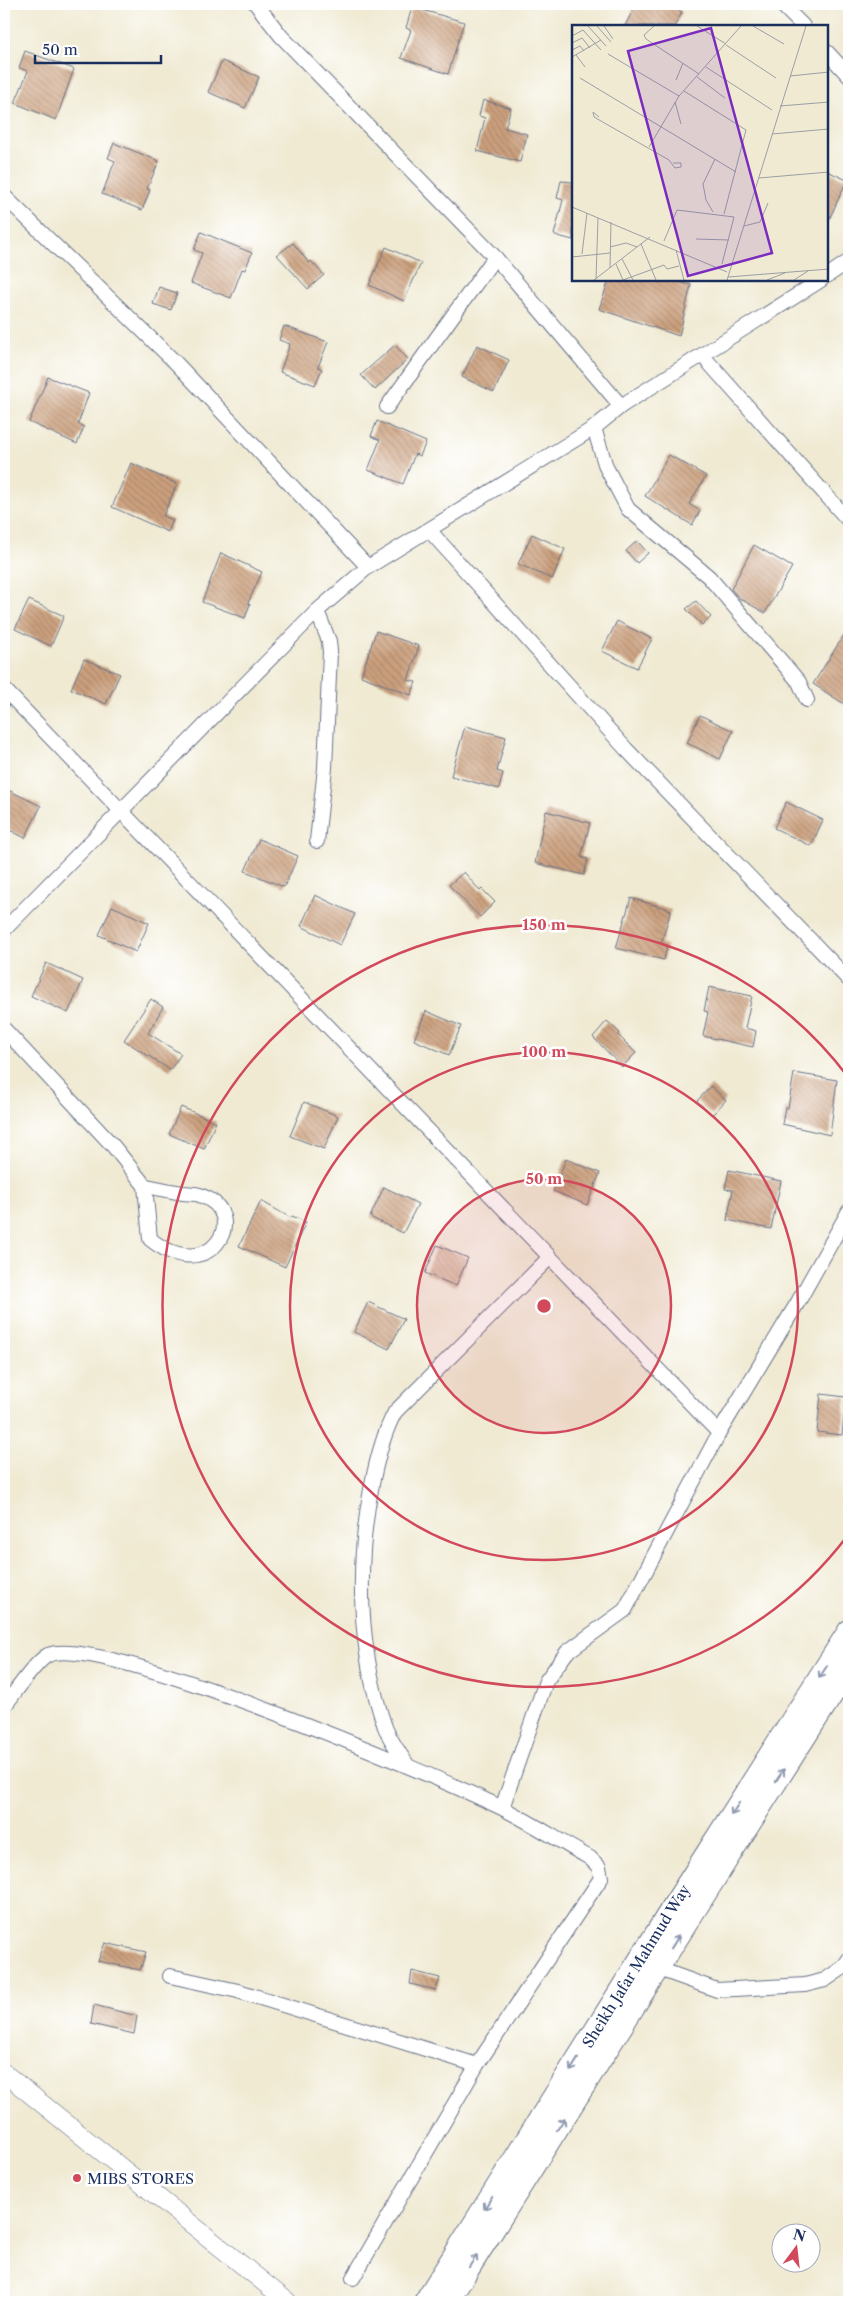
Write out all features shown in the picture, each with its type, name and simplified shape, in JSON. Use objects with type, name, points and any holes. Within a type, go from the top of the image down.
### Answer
[{"type":"main road","name":"Sheikh Jafar Mahmud Way","points":[[425,2302],[849,1631]]},
{"type":"main road","name":"Sheikh Jafar Mahmud Way","points":[[447,2302],[849,1668]]},
{"type":"street","points":[[256,4],[288,43],[495,257],[621,406]]},
{"type":"street","points":[[781,4],[802,25]]},
{"type":"street","points":[[828,53],[849,76]]},
{"type":"street","points":[[4,196],[177,364],[368,567]]},
{"type":"street","points":[[387,407],[495,257]]},
{"type":"street","points":[[828,275],[849,261]]},
{"type":"street","points":[[4,930],[317,611],[368,567],[594,428],[621,406],[819,281]]},
{"type":"street","points":[[702,355],[849,521]]},
{"type":"street","points":[[594,428],[606,467],[628,509],[709,577],[799,682],[807,700]]},
{"type":"street","points":[[429,530],[626,749],[849,980]]},
{"type":"street","points":[[317,611],[330,641],[324,768],[317,841]]},
{"type":"street","points":[[4,689],[719,1434]]},
{"type":"street","points":[[4,1029],[114,1147],[145,1186],[150,1239],[163,1249],[186,1256],[202,1255],[210,1251],[219,1240],[223,1228],[224,1216],[218,1206],[204,1196],[145,1186]]},
{"type":"street","points":[[502,1808],[546,1681],[567,1652],[625,1610],[719,1434],[798,1302],[849,1211]]},
{"type":"street","points":[[408,1766],[386,1728],[368,1662],[364,1626],[361,1561],[366,1513],[376,1463],[389,1423],[396,1412],[550,1257]]},
{"type":"street","points":[[4,1707],[46,1656],[61,1652],[89,1655],[188,1681],[382,1754],[502,1808],[590,1858],[599,1867],[601,1878],[477,2065],[353,2278]]},
{"type":"street","points":[[658,1969],[717,1990],[805,1985],[825,1980],[844,1967],[849,1960]]},
{"type":"street","points":[[170,1976],[238,1991],[477,2065]]},
{"type":"street","points":[[4,2073],[288,2302]]},
{"type":"building","points":[[636,4],[666,4],[682,12],[676,25],[626,25]]},
{"type":"building","points":[[412,7],[464,22],[448,74],[401,58],[411,30],[406,28]]},
{"type":"building","points":[[25,51],[74,69],[56,120],[15,103],[28,71],[19,68]]},
{"type":"building","points":[[222,61],[259,77],[245,108],[208,92]]},
{"type":"building","points":[[483,100],[511,108],[505,128],[527,134],[520,162],[477,151],[485,118],[479,116]]},
{"type":"building","points":[[114,143],[159,161],[147,189],[150,190],[142,210],[102,194],[115,161],[108,158]]},
{"type":"building","points":[[828,171],[847,180],[828,222]]},
{"type":"building","points":[[561,181],[572,182],[572,240],[554,235],[563,200],[557,198]]},
{"type":"building","points":[[201,232],[252,253],[245,270],[242,269],[231,298],[191,283],[202,253],[194,250]]},
{"type":"building","points":[[293,243],[309,263],[311,261],[324,275],[308,289],[277,255]]},
{"type":"building","points":[[386,247],[421,263],[404,301],[369,285]]},
{"type":"building","points":[[609,281],[674,281],[691,285],[679,336],[599,309]]},
{"type":"building","points":[[159,287],[177,293],[171,310],[153,304]]},
{"type":"building","points":[[284,326],[328,342],[318,367],[322,369],[315,385],[280,372],[290,344],[279,340]]},
{"type":"building","points":[[395,345],[408,359],[375,390],[361,375]]},
{"type":"building","points":[[477,345],[509,360],[494,392],[462,377]]},
{"type":"building","points":[[48,377],[89,393],[78,424],[84,427],[77,444],[29,422]]},
{"type":"building","points":[[377,421],[426,442],[420,456],[415,454],[403,484],[368,470],[380,440],[371,436]]},
{"type":"building","points":[[669,455],[706,476],[689,504],[700,511],[692,525],[645,496]]},
{"type":"building","points":[[131,463],[177,484],[163,516],[173,520],[168,532],[112,507]]},
{"type":"building","points":[[532,534],[565,549],[552,579],[518,564]]},
{"type":"building","points":[[637,541],[648,553],[637,563],[626,551]]},
{"type":"building","points":[[754,545],[792,567],[765,613],[739,598],[731,589]]},
{"type":"building","points":[[221,553],[262,572],[248,603],[250,604],[245,618],[202,602]]},
{"type":"building","points":[[29,600],[64,616],[51,646],[15,629]]},
{"type":"building","points":[[696,601],[711,617],[702,625],[686,609]]},
{"type":"building","points":[[617,621],[652,639],[637,668],[602,651]]},
{"type":"building","points":[[849,627],[849,707],[813,684]]},
{"type":"building","points":[[376,631],[419,646],[408,680],[416,682],[411,695],[361,676]]},
{"type":"building","points":[[84,659],[120,674],[106,704],[71,689]]},
{"type":"building","points":[[700,715],[733,731],[720,759],[687,743]]},
{"type":"building","points":[[465,726],[506,737],[497,771],[503,773],[499,789],[451,776]]},
{"type":"building","points":[[4,788],[41,806],[25,838],[4,827]]},
{"type":"building","points":[[786,802],[823,820],[811,846],[774,828]]},
{"type":"building","points":[[546,811],[590,823],[581,857],[588,859],[584,875],[535,863]]},
{"type":"building","points":[[259,839],[298,856],[284,887],[245,871]]},
{"type":"building","points":[[464,872],[480,891],[482,889],[495,902],[480,917],[449,885]]},
{"type":"building","points":[[315,895],[355,914],[340,945],[301,926]]},
{"type":"building","points":[[631,898],[671,910],[661,944],[667,946],[664,960],[616,948]]},
{"type":"building","points":[[112,906],[149,923],[136,952],[99,935]]},
{"type":"building","points":[[46,963],[83,980],[68,1013],[31,996]]},
{"type":"building","points":[[709,987],[752,996],[745,1028],[756,1031],[753,1047],[703,1036],[708,1012],[704,1011]]},
{"type":"building","points":[[151,999],[163,1007],[148,1033],[181,1054],[170,1070],[124,1040]]},
{"type":"building","points":[[426,1011],[461,1026],[449,1055],[414,1040]]},
{"type":"building","points":[[607,1021],[620,1033],[618,1035],[636,1053],[622,1067],[593,1037]]},
{"type":"building","points":[[794,1073],[837,1080],[830,1135],[782,1124],[785,1108],[788,1108]]},
{"type":"building","points":[[711,1086],[726,1100],[712,1115],[697,1101]]},
{"type":"building","points":[[304,1102],[338,1116],[324,1149],[290,1136]]},
{"type":"building","points":[[181,1107],[216,1122],[204,1149],[169,1134]]},
{"type":"building","points":[[566,1159],[600,1173],[587,1205],[553,1191]]},
{"type":"building","points":[[729,1170],[781,1181],[771,1229],[727,1220],[733,1190],[725,1189]]},
{"type":"building","points":[[384,1187],[418,1204],[403,1233],[370,1217]]},
{"type":"building","points":[[261,1201],[291,1218],[292,1216],[306,1222],[285,1267],[239,1246]]},
{"type":"building","points":[[437,1245],[468,1258],[456,1286],[425,1273]]},
{"type":"building","points":[[368,1302],[404,1319],[389,1349],[354,1332]]},
{"type":"building","points":[[821,1394],[846,1397],[842,1435],[817,1432]]},
{"type":"building","points":[[105,1943],[146,1952],[140,1970],[98,1961]]},
{"type":"building","points":[[412,1971],[440,1978],[436,1990],[410,1984]]},
{"type":"building","points":[[94,2005],[137,2016],[134,2034],[91,2024]]},
{"type":"place","name":"MIBS STORES","points":[[77,2178]]}]
